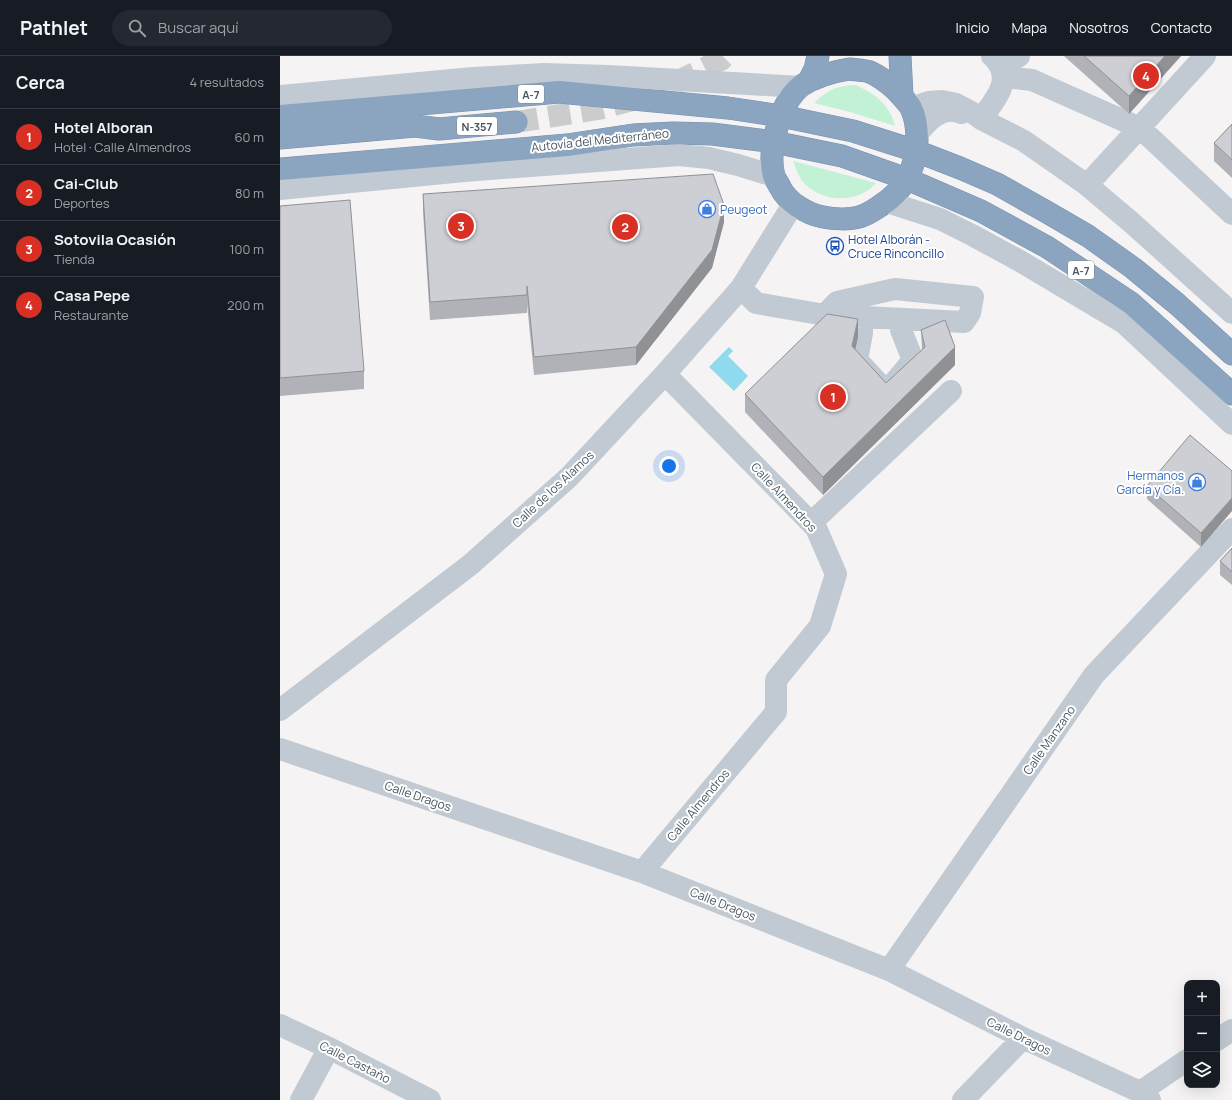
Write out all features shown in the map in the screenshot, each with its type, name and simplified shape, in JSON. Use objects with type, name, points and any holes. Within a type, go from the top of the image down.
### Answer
[{"type":"highway","points":[[805,84],[815,70],[818,56]]},
{"type":"highway","points":[[900,56],[906,102],[917,126],[913,166],[907,179],[898,192],[887,202],[873,211],[859,217],[834,219],[814,215],[794,203],[781,191],[774,176],[772,159],[774,142],[786,104],[805,84],[816,77],[832,72],[849,69],[869,72],[886,81],[906,102]]},
{"type":"highway","name":"A-7","points":[[280,116],[559,92],[714,107],[781,116],[916,143],[960,168],[997,184],[1088,236],[1133,268],[1177,304],[1232,354]]},
{"type":"highway","name":"N-357","points":[[439,129],[516,122]]},
{"type":"highway","points":[[280,138],[415,126],[439,129]]},
{"type":"highway","points":[[280,149],[416,137],[439,129]]},
{"type":"highway","name":"Autovía del Mediterráneo","points":[[280,169],[567,145],[633,135],[673,133],[712,134],[774,142],[842,156],[907,179],[981,211],[1047,247],[1131,303],[1232,394]]},
{"type":"street","points":[[999,67],[1019,56]]},
{"type":"street","points":[[1087,185],[1206,56]]},
{"type":"street","points":[[981,119],[998,95],[1002,86],[999,67]]},
{"type":"street","points":[[999,67],[1140,128],[1232,214]]},
{"type":"street","points":[[280,96],[473,78],[544,74],[805,84]]},
{"type":"street","points":[[906,102],[942,101],[956,104],[973,112],[981,119],[1024,141],[1087,185],[1132,223],[1232,313]]},
{"type":"street","points":[[916,143],[926,123],[936,115],[956,110],[970,118],[981,119]]},
{"type":"street","points":[[280,189],[472,171],[678,155],[717,160],[774,176]]},
{"type":"street","points":[[887,202],[940,219],[972,235],[1020,260],[1124,323],[1232,424]]},
{"type":"street","name":"Calle de los Alamos","points":[[280,710],[470,565],[569,477],[665,374],[741,288],[794,203]]},
{"type":"street","points":[[741,288],[756,303],[825,315],[964,322],[970,313],[973,297],[895,289],[837,302],[825,315]]},
{"type":"street","points":[[862,317],[862,333],[858,360],[880,385],[886,386],[893,384],[913,360],[901,330],[902,319]]},
{"type":"street","name":"Calle Almendros","points":[[642,872],[776,712],[776,680],[820,626],[836,574],[816,528],[665,374]]},
{"type":"street","points":[[811,523],[951,391]]},
{"type":"street","name":"Calle Manzano","points":[[889,970],[1094,675],[1232,529]]},
{"type":"street","name":"Calle Dragos","points":[[280,749],[642,872],[889,970],[1023,1038],[1145,1096]]},
{"type":"street","name":"Calle Castaño","points":[[280,1025],[329,1048],[430,1100]]},
{"type":"street","points":[[1220,1038],[1232,1030]]},
{"type":"street","points":[[962,1100],[1023,1038]]},
{"type":"street","points":[[301,1100],[329,1048]]},
{"type":"street","points":[[1145,1096],[1184,1063]]},
{"type":"green space","points":[[855,85],[869,92],[881,101],[893,119],[895,126],[814,103],[833,90],[843,86]]},
{"type":"green space","points":[[793,161],[876,183],[869,190],[861,194],[851,197],[832,198],[814,191],[806,185],[801,180]]},
{"type":"water","points":[[729,347],[733,351],[728,356],[748,376],[734,391],[709,367]]},
{"type":"building","points":[[1084,56],[1165,56],[1129,96]]},
{"type":"building","points":[[1232,124],[1232,160],[1214,143]]},
{"type":"building","points":[[713,174],[724,205],[712,250],[636,347],[534,357],[527,286],[527,295],[430,302],[423,194]]},
{"type":"building","points":[[350,200],[364,371],[280,378],[280,206]]},
{"type":"building","points":[[827,314],[858,319],[852,346],[886,383],[925,347],[921,330],[945,320],[955,347],[823,477],[745,394]]},
{"type":"building","points":[[1190,435],[1232,471],[1232,498],[1201,533],[1147,486]]},
{"type":"building","points":[[1232,548],[1232,572],[1220,561]]},
{"type":"tunnel","points":[[516,122],[598,109],[648,96],[721,60],[725,56]]},
{"type":"place","name":"Casa Pepe","points":[[1146,76]]},
{"type":"place","name":"Peugeot","points":[[707,209]]},
{"type":"place","name":"Sotovila Ocasión","points":[[461,226]]},
{"type":"place","name":"Cai-Club","points":[[625,227]]},
{"type":"place","name":"Hotel Alborán - Cruce Rinconcillo","points":[[835,246]]},
{"type":"place","name":"Hotel Alboran","points":[[833,397]]},
{"type":"place","name":"Hermanos García y Cía.","points":[[1197,482]]}]
